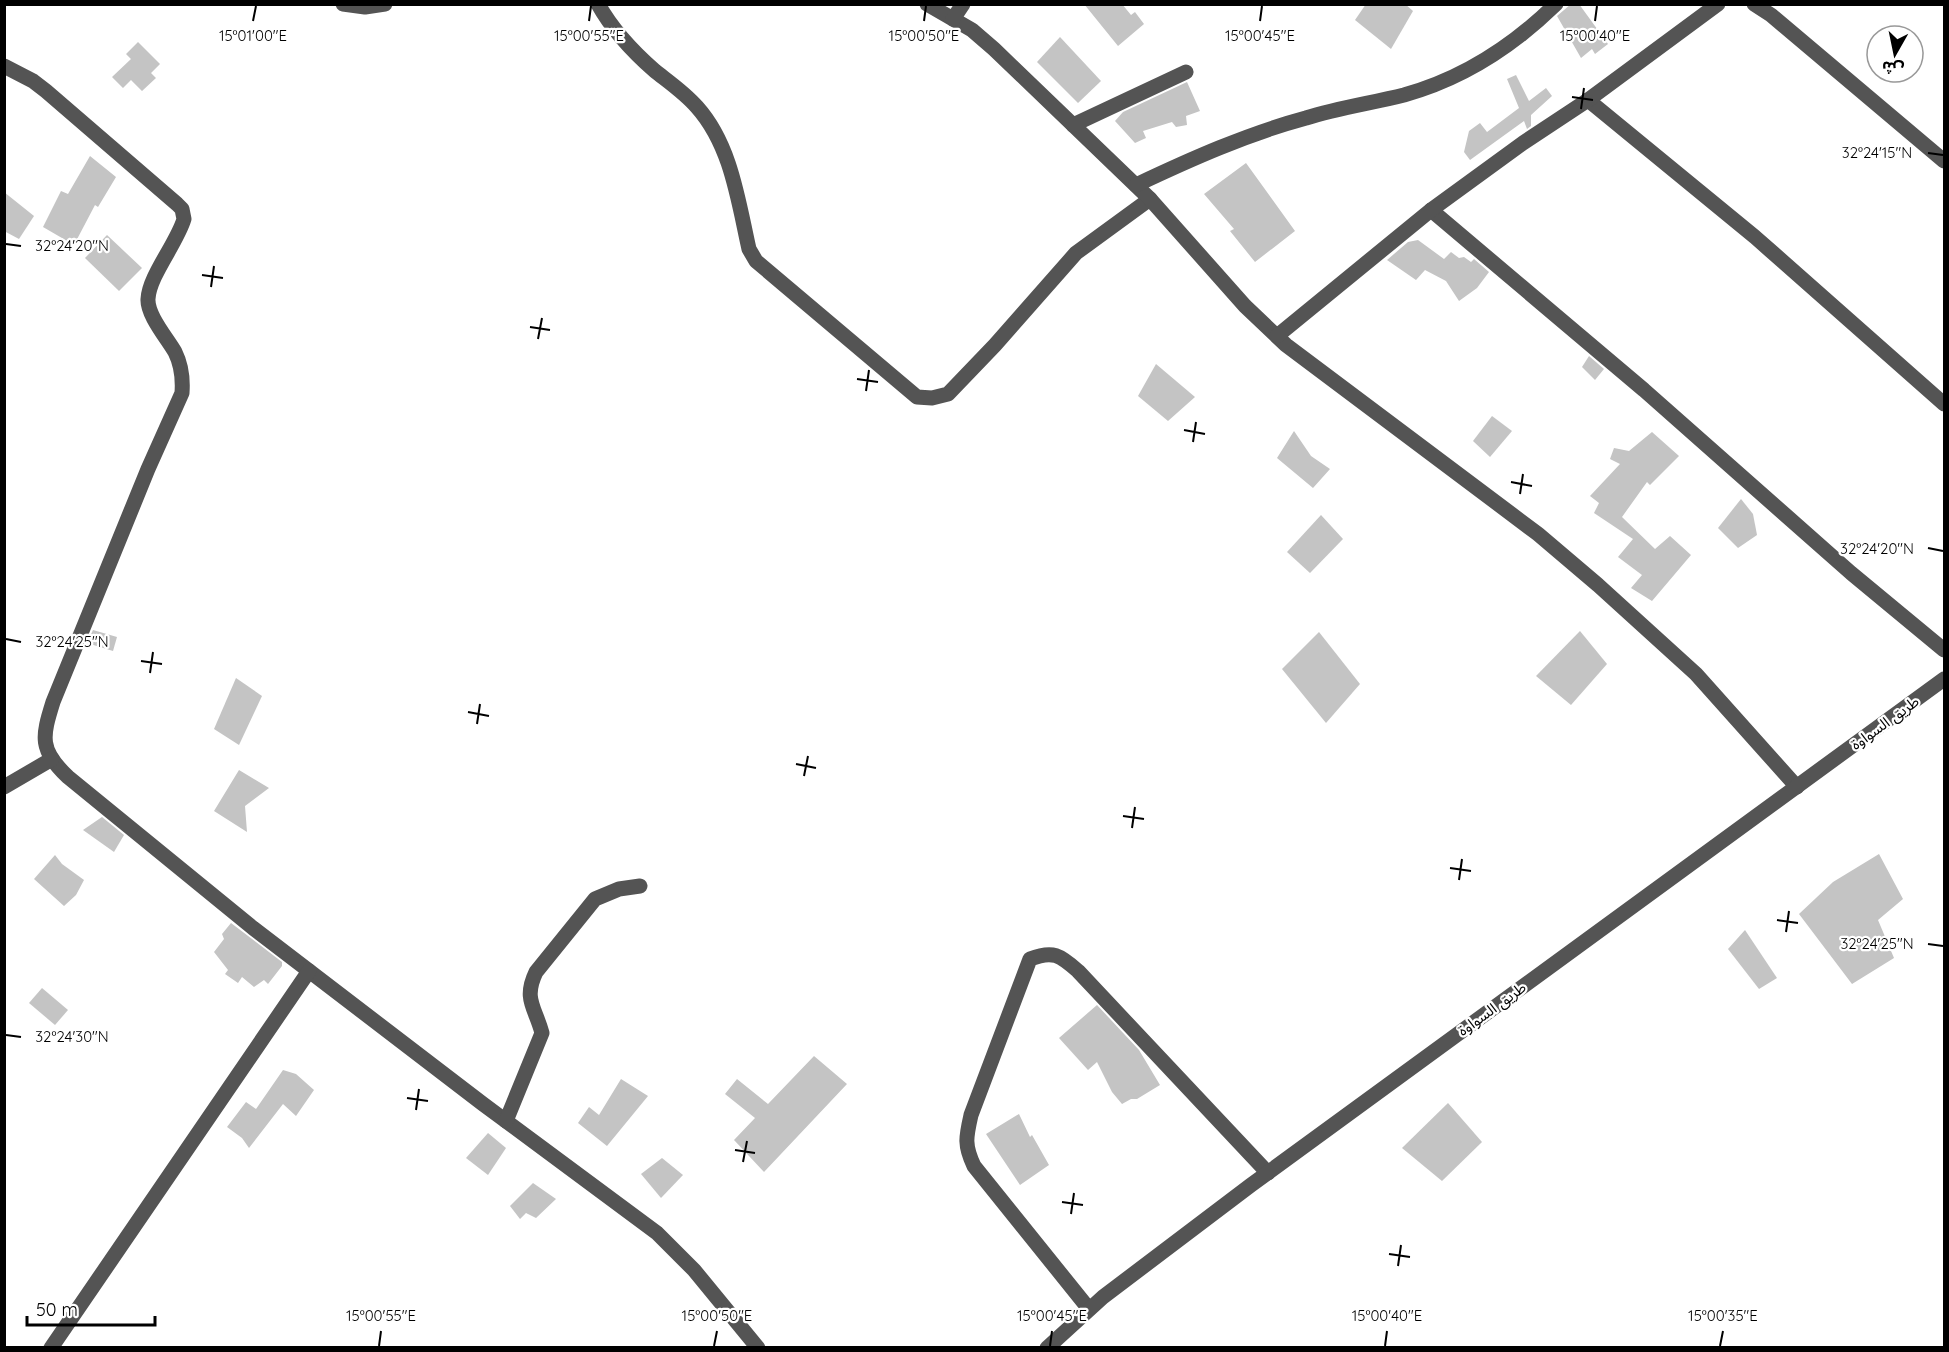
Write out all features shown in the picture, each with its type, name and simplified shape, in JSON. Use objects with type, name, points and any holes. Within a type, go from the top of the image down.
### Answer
[{"type":"street","points":[[343,4],[365,7],[385,4]]},
{"type":"street","points":[[598,4],[613,29],[633,51],[695,104],[705,116],[725,154],[749,249],[756,261],[917,397],[932,398],[948,394],[995,345],[1076,253],[1150,199]]},
{"type":"street","points":[[927,4],[972,30],[994,50],[1150,199],[1245,306],[1277,336],[1338,386],[1538,534],[1598,585],[1696,674],[1797,787]]},
{"type":"street","points":[[953,19],[963,4]]},
{"type":"street","points":[[1136,185],[1214,149],[1274,128],[1308,117],[1406,94],[1456,75],[1511,43],[1538,22],[1556,4]]},
{"type":"street","points":[[1277,336],[1431,210],[1523,143],[1588,100],[1718,4]]},
{"type":"street","points":[[1754,4],[1771,15],[1944,161]]},
{"type":"street","points":[[4,66],[33,81],[46,91],[177,204],[182,209],[184,219],[153,284],[148,301],[152,314],[176,355],[183,382],[182,393],[148,469],[53,702],[44,729],[45,743],[52,759],[68,777],[253,928],[657,1233],[694,1270],[758,1347]]},
{"type":"street","points":[[1072,125],[1185,72]]},
{"type":"street","points":[[1588,100],[1755,237],[1944,404]]},
{"type":"street","points":[[1431,210],[1644,390],[1851,573],[1944,650]]},
{"type":"street","name":"طريق السواوة","points":[[1047,1347],[1089,1309],[1268,1173],[1944,679]]},
{"type":"street","points":[[4,787],[52,759]]},
{"type":"street","points":[[506,1121],[542,1033],[529,997],[530,985],[536,972],[596,899],[618,889],[640,886]]},
{"type":"street","points":[[1089,1309],[974,1167],[967,1152],[965,1138],[971,1114],[1030,959],[1046,952],[1062,957],[1070,964],[1268,1173]]},
{"type":"street","points":[[51,1347],[309,971]]},
{"type":"building","points":[[1084,4],[1122,4],[1131,15],[1135,12],[1144,24],[1118,46]]},
{"type":"building","points":[[1366,4],[1405,4],[1413,11],[1391,49],[1355,20]]},
{"type":"building","points":[[1571,4],[1579,4],[1608,44],[1595,54],[1592,49],[1581,58],[1557,16]]},
{"type":"building","points":[[1060,37],[1101,81],[1078,103],[1037,62]]},
{"type":"building","points":[[138,42],[160,64],[151,73],[156,78],[142,91],[131,80],[123,88],[112,77],[131,59],[126,54]]},
{"type":"building","points":[[1516,75],[1529,101],[1546,88],[1552,96],[1531,115],[1531,126],[1527,129],[1524,121],[1470,160],[1464,152],[1469,131],[1480,123],[1487,132],[1519,108],[1507,79]]},
{"type":"building","points":[[1187,82],[1200,111],[1186,116],[1187,125],[1176,127],[1172,122],[1143,131],[1146,138],[1135,143],[1115,121],[1123,112]]},
{"type":"building","points":[[90,156],[116,177],[98,207],[95,205],[74,245],[43,227],[61,191],[68,194]]},
{"type":"building","points":[[1246,163],[1295,231],[1255,262],[1230,231],[1234,229],[1204,194]]},
{"type":"building","points":[[4,192],[34,216],[19,239],[4,231]]},
{"type":"building","points":[[107,235],[142,268],[119,291],[85,258]]},
{"type":"building","points":[[1418,240],[1444,259],[1451,252],[1471,262],[1474,259],[1489,272],[1477,288],[1459,301],[1446,281],[1425,270],[1416,280],[1387,260],[1408,242]]},
{"type":"building","points":[[1589,356],[1604,369],[1595,380],[1582,367]]},
{"type":"building","points":[[1156,364],[1195,397],[1168,421],[1138,396]]},
{"type":"building","points":[[1492,416],[1512,431],[1490,457],[1473,441]]},
{"type":"building","points":[[1294,431],[1311,456],[1330,469],[1313,488],[1277,458]]},
{"type":"building","points":[[1652,432],[1679,456],[1650,485],[1647,482],[1622,517],[1655,549],[1670,536],[1691,555],[1652,601],[1631,588],[1642,575],[1618,557],[1633,539],[1594,513],[1599,503],[1590,496],[1620,464],[1610,459],[1614,448],[1629,451]]},
{"type":"building","points":[[1741,499],[1753,514],[1757,535],[1738,548],[1718,528]]},
{"type":"building","points":[[1321,515],[1343,539],[1310,573],[1287,552]]},
{"type":"building","points":[[93,630],[117,637],[113,651],[87,643]]},
{"type":"building","points":[[1580,631],[1607,664],[1571,705],[1536,676]]},
{"type":"building","points":[[1319,632],[1360,684],[1326,723],[1282,669]]},
{"type":"building","points":[[236,678],[262,696],[239,745],[214,729]]},
{"type":"building","points":[[239,770],[269,788],[245,806],[247,832],[214,811]]},
{"type":"building","points":[[102,817],[124,835],[114,852],[83,830]]},
{"type":"building","points":[[1879,854],[1903,899],[1878,920],[1894,958],[1852,984],[1799,914],[1833,882]]},
{"type":"building","points":[[55,855],[62,864],[84,880],[76,895],[64,906],[34,879]]},
{"type":"building","points":[[231,923],[282,962],[282,966],[268,984],[264,980],[254,987],[242,977],[238,983],[225,974],[228,970],[214,952],[224,939],[222,934]]},
{"type":"building","points":[[1745,930],[1777,978],[1759,989],[1728,949]]},
{"type":"building","points":[[42,988],[68,1010],[55,1025],[29,1003]]},
{"type":"building","points":[[1097,1005],[1139,1050],[1160,1085],[1137,1099],[1131,1099],[1122,1104],[1112,1092],[1097,1062],[1088,1070],[1059,1038]]},
{"type":"building","points":[[814,1056],[847,1084],[764,1172],[734,1140],[755,1118],[725,1094],[737,1079],[768,1104]]},
{"type":"building","points":[[283,1070],[296,1074],[314,1090],[296,1116],[283,1104],[249,1148],[242,1138],[227,1127],[246,1102],[256,1109]]},
{"type":"building","points":[[621,1079],[648,1096],[607,1146],[578,1123],[589,1107],[599,1115]]},
{"type":"building","points":[[1448,1103],[1482,1142],[1442,1181],[1402,1148]]},
{"type":"building","points":[[1019,1114],[1030,1137],[1032,1135],[1049,1165],[1020,1185],[986,1134]]},
{"type":"building","points":[[488,1133],[506,1148],[488,1175],[466,1158]]},
{"type":"building","points":[[662,1158],[683,1175],[661,1198],[641,1174]]},
{"type":"building","points":[[533,1183],[556,1199],[536,1218],[526,1213],[520,1219],[510,1206]]}]
